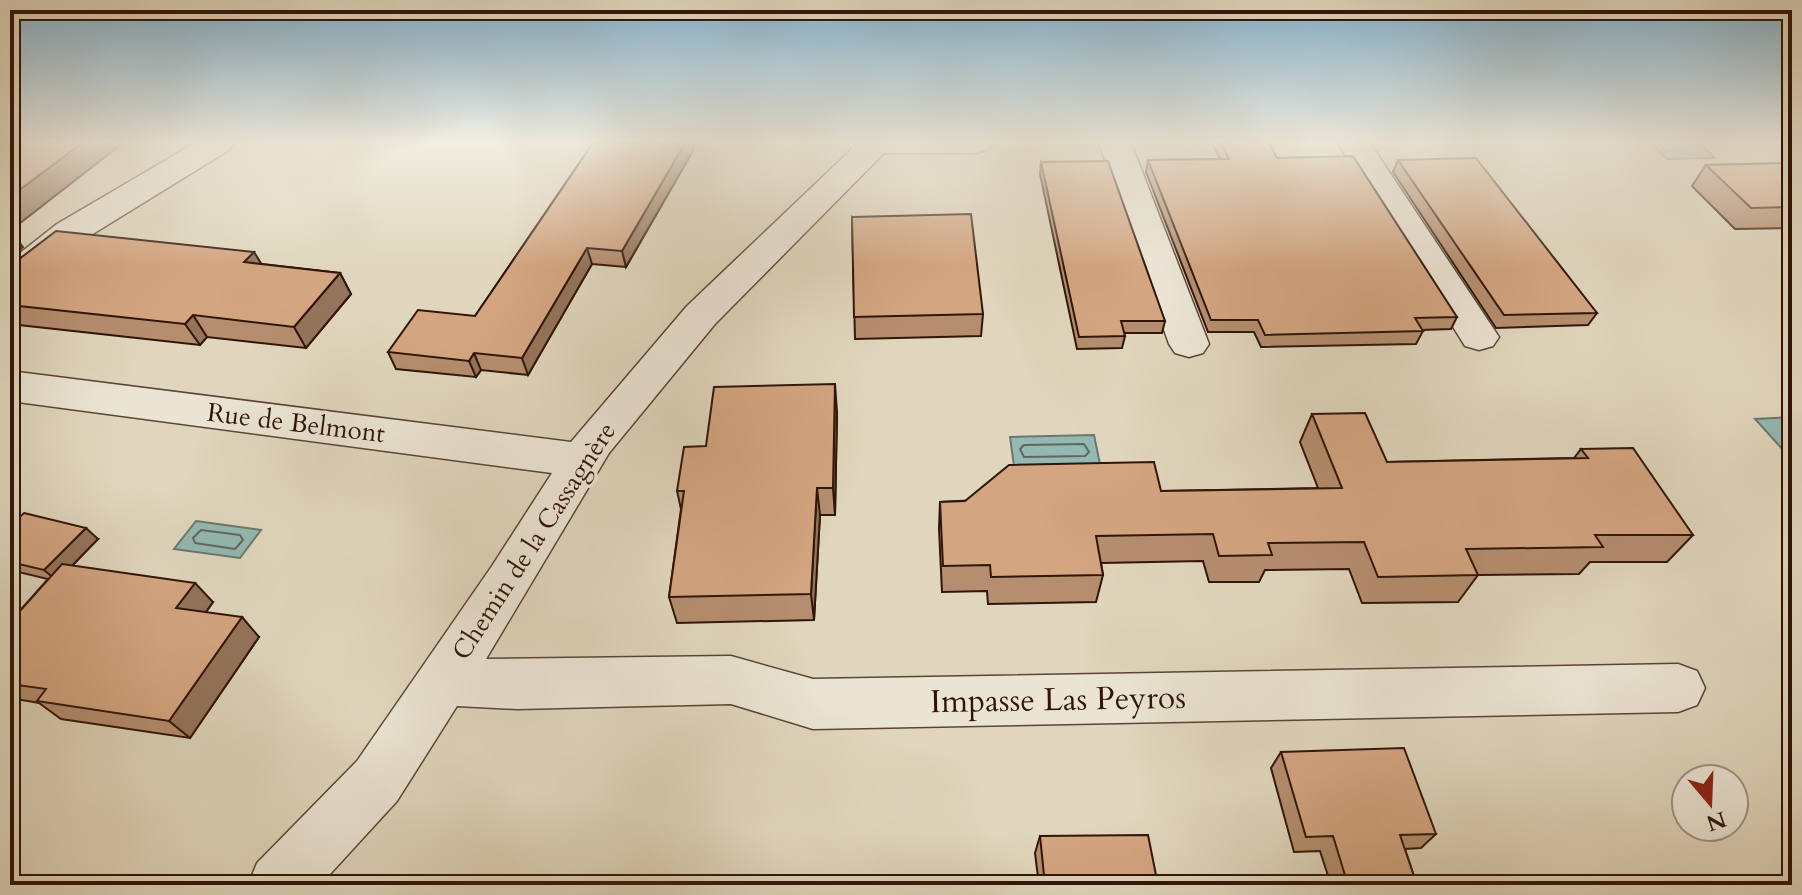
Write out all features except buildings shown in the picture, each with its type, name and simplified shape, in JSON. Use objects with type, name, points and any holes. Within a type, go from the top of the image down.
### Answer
[{"type":"street","points":[[10,279],[70,232],[149,185]]},
{"type":"street","name":"Chemin de la Cassagnère","points":[[279,885],[377,781],[509,581],[582,460],[701,315],[830,185]]},
{"type":"street","points":[[1130,185],[1189,344]]},
{"type":"street","points":[[1381,185],[1479,337]]},
{"type":"street","name":"Rue de Belmont","points":[[10,386],[582,460]]},
{"type":"street","name":"Impasse Las Peyros","points":[[442,681],[517,685],[731,680],[813,704],[1678,688]]},
{"type":"water","points":[[1792,417],[1792,450],[1784,451],[1755,419]]},
{"type":"water","points":[[1094,435],[1100,464],[1014,466],[1010,437]]},
{"type":"water","points":[[196,521],[261,530],[240,558],[174,549]]}]
